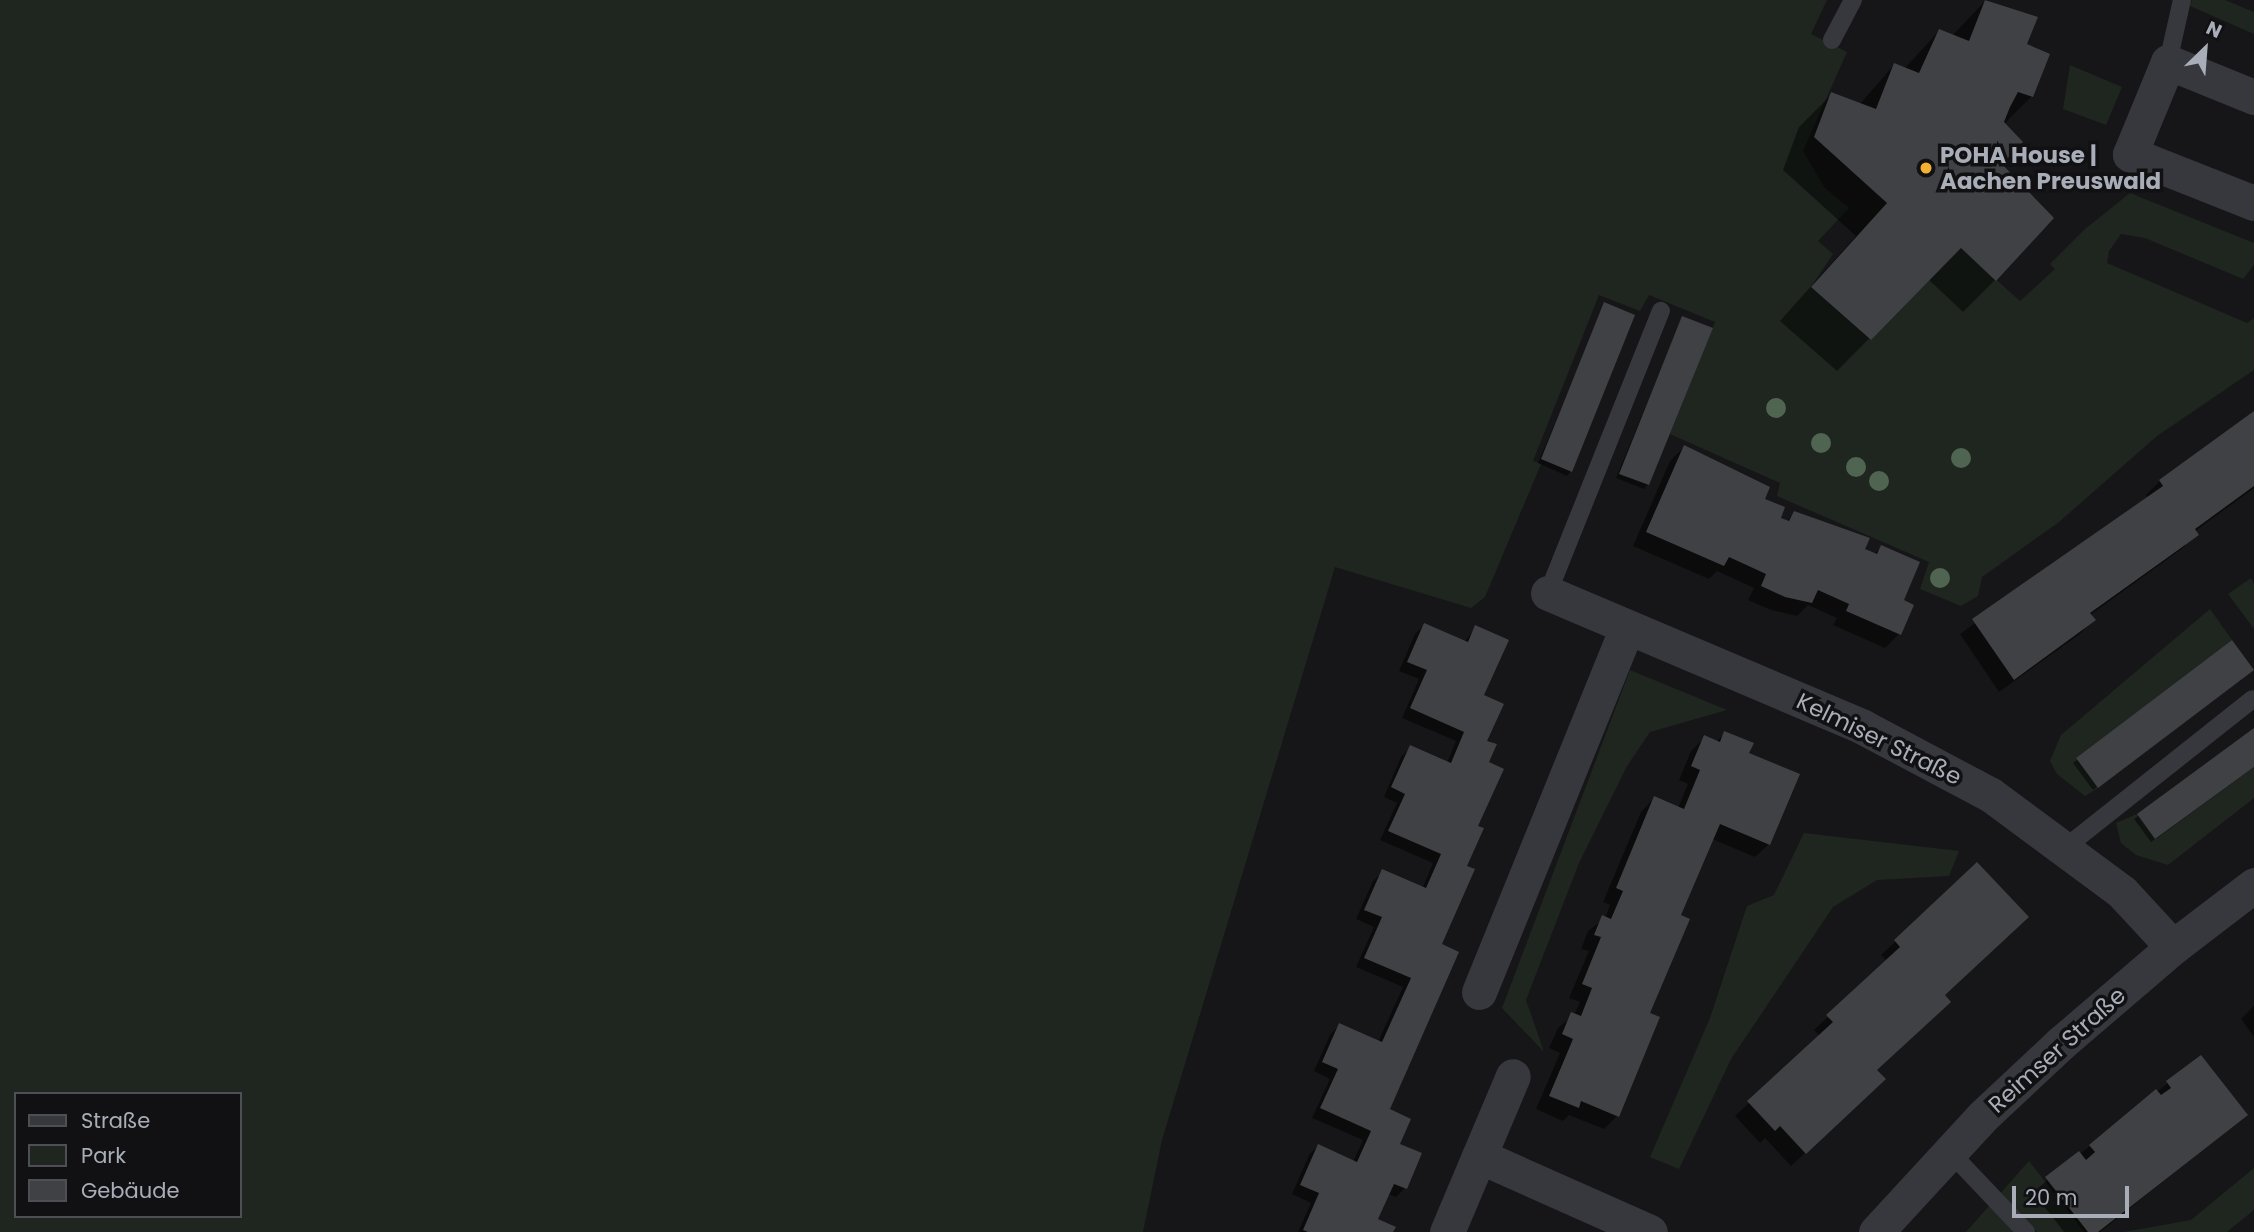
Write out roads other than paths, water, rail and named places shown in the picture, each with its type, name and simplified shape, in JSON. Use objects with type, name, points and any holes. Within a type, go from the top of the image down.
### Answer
[{"type":"street","points":[[2254,97],[2168,62],[2130,154],[2254,204]]},
{"type":"street","name":"Kelmiser Straße","points":[[1548,593],[1863,727],[1991,795],[2067,847],[2122,892],[2173,947]]},
{"type":"street","points":[[1479,992],[1627,627]]},
{"type":"street","name":"Reimser Straße","points":[[1876,1232],[1949,1151],[2061,1043],[2173,947],[2254,885]]},
{"type":"street","points":[[1447,1232],[1513,1076]]},
{"type":"street","points":[[1479,1156],[1650,1232]]},
{"type":"lane","points":[[1832,40],[1853,0]]},
{"type":"lane","points":[[2168,62],[2182,0]]},
{"type":"lane","points":[[1548,593],[1661,310]]},
{"type":"lane","points":[[2067,847],[2253,699]]},
{"type":"lane","points":[[1949,1151],[2026,1232]]},
{"type":"place","name":"POHA House | Aachen Preuswald","points":[[1926,168]]}]
